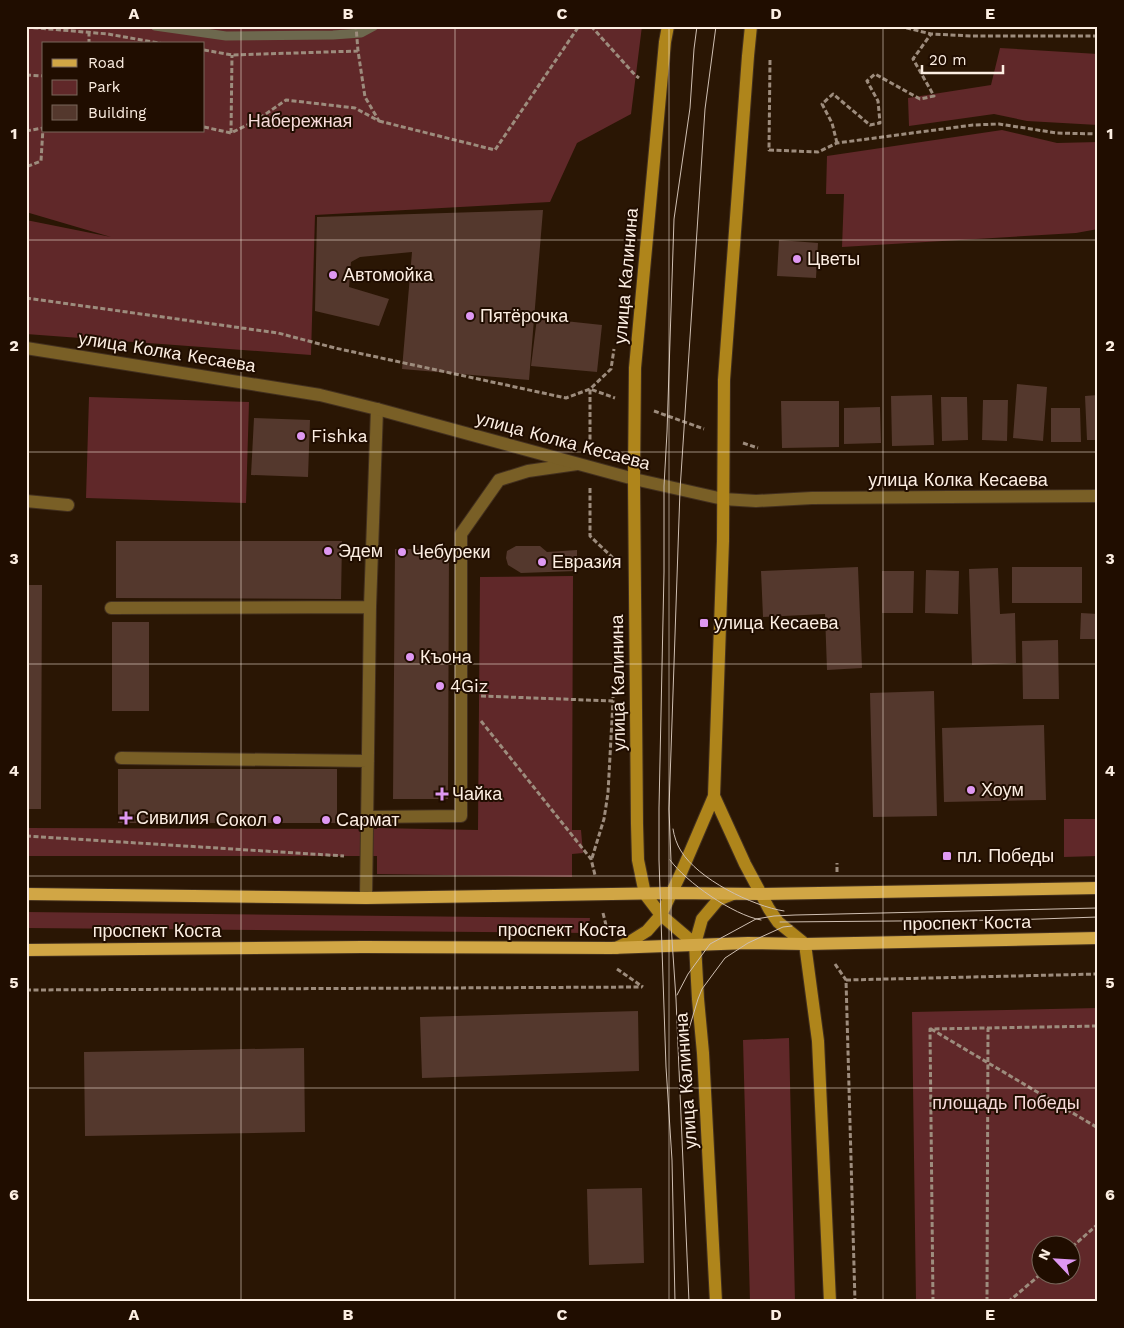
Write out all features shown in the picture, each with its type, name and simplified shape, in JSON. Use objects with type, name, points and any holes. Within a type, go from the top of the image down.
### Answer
[{"type":"main road","name":"улица Калинина","points":[[668,26],[637,346],[634,480],[638,860],[645,894],[661,916],[695,944],[703,1053],[716,1302]]},
{"type":"main road","points":[[614,948],[631,941],[647,931],[661,916],[714,796],[722,540],[724,380],[748,56],[752,26]]},
{"type":"main road","points":[[714,796],[745,864],[778,922],[805,944],[818,1040],[830,1302]]},
{"type":"main road","name":"проспект Коста","points":[[26,894],[366,898],[1098,888]]},
{"type":"main road","points":[[695,944],[702,919],[718,900],[734,894]]},
{"type":"main road","name":"проспект Коста","points":[[26,950],[352,947],[614,948],[695,944],[805,944],[1098,938]]},
{"type":"street","name":"улица Колка Кесаева","points":[[26,348],[320,394],[634,480],[722,499],[756,501],[812,498],[1098,496]]},
{"type":"street","points":[[366,898],[370,607],[377,409]]},
{"type":"street","points":[[367,817],[461,816],[462,534],[499,480],[528,471],[584,465]]},
{"type":"street","points":[[26,501],[68,505]]},
{"type":"street","points":[[111,608],[370,607]]},
{"type":"street","points":[[121,758],[368,761]]},
{"type":"path","points":[[26,26],[90,32],[152,42]]},
{"type":"path","points":[[356,26],[365,96],[379,121]]},
{"type":"path","points":[[205,127],[231,133],[257,120],[286,100],[355,108],[379,121],[495,150],[579,26]]},
{"type":"path","points":[[591,26],[635,76],[639,78],[641,70]]},
{"type":"path","points":[[899,26],[931,34],[972,36],[1098,36]]},
{"type":"path","points":[[89,42],[90,32]]},
{"type":"path","points":[[837,143],[832,123],[822,104],[833,94],[870,125],[880,123],[878,101],[867,81],[875,74],[920,99],[934,96],[913,59],[931,34]]},
{"type":"path","points":[[205,50],[232,55],[358,51]]},
{"type":"path","points":[[231,133],[232,55]]},
{"type":"path","points":[[770,60],[769,150],[818,152],[837,143],[973,125],[999,124],[1057,133],[1098,134]]},
{"type":"path","points":[[26,75],[42,76]]},
{"type":"path","points":[[26,131],[42,128]]},
{"type":"path","points":[[26,167],[41,161],[43,132]]},
{"type":"path","points":[[26,298],[278,333],[335,348],[566,398],[590,389],[611,369],[616,342]]},
{"type":"path","points":[[590,389],[758,448]]},
{"type":"path","points":[[590,389],[584,465],[590,536],[615,560]]},
{"type":"path","points":[[592,859],[604,818],[608,793],[614,691]]},
{"type":"path","points":[[461,696],[614,701]]},
{"type":"path","points":[[26,990],[643,988],[616,968],[614,948],[599,894],[592,859],[461,696]]},
{"type":"path","points":[[26,836],[344,856]]},
{"type":"path","points":[[855,1302],[846,980],[1098,974]]},
{"type":"path","points":[[930,1029],[1098,1026]]},
{"type":"path","points":[[986,1302],[988,1028]]},
{"type":"path","points":[[930,1029],[1098,1128]]},
{"type":"path","points":[[930,1029],[933,1302]]},
{"type":"path","points":[[1082,1238],[1098,1224]]},
{"type":"path","points":[[1008,1302],[1032,1282]]},
{"type":"green space","name":"Набережная","points":[[26,26],[642,26],[631,114],[577,143],[550,202],[315,215],[311,355],[26,334],[26,220],[111,237],[26,212]]},
{"type":"green space","points":[[1000,48],[1098,54],[1098,125],[1027,121],[994,114],[909,126],[908,98],[991,85]]},
{"type":"green space","points":[[1002,130],[1057,143],[1098,142],[1098,229],[1076,233],[842,247],[844,194],[826,194],[827,156]]},
{"type":"green space","points":[[89,397],[249,402],[246,503],[86,498]]},
{"type":"green space","points":[[573,576],[572,830],[581,830],[583,853],[572,854],[572,877],[377,874],[377,856],[26,856],[26,828],[377,828],[478,830],[480,577]]},
{"type":"green space","points":[[1064,819],[1098,819],[1098,856],[1064,857]]},
{"type":"green space","points":[[26,912],[590,918],[588,933],[26,928]]},
{"type":"green space","name":"площадь Победы","points":[[1098,1008],[1098,1302],[916,1302],[912,1012]]},
{"type":"green space","points":[[789,1038],[795,1302],[750,1302],[743,1040]]},
{"type":"building","points":[[543,210],[529,380],[402,369],[412,252],[360,257],[351,262],[349,287],[389,299],[379,326],[315,311],[317,217]]},
{"type":"building","name":"Цветы","points":[[779,240],[818,243],[816,278],[777,276]]},
{"type":"building","points":[[537,318],[602,325],[597,372],[531,366]]},
{"type":"building","points":[[1017,384],[1047,387],[1043,441],[1013,438]]},
{"type":"building","points":[[932,395],[934,445],[892,446],[891,396]]},
{"type":"building","points":[[1098,395],[1098,440],[1087,440],[1085,396]]},
{"type":"building","points":[[941,397],[967,397],[968,440],[942,441]]},
{"type":"building","points":[[983,400],[1008,400],[1007,441],[982,440]]},
{"type":"building","points":[[781,401],[839,401],[839,447],[782,448]]},
{"type":"building","points":[[880,407],[881,443],[844,444],[844,408]]},
{"type":"building","points":[[1051,408],[1080,408],[1081,442],[1051,442]]},
{"type":"building","points":[[254,418],[310,420],[308,477],[251,475]]},
{"type":"building","points":[[116,541],[342,541],[341,599],[116,598]]},
{"type":"building","name":"Евразия","points":[[516,546],[540,546],[547,552],[577,550],[577,571],[521,573],[508,565],[506,558],[507,551]]},
{"type":"building","points":[[395,549],[449,549],[448,799],[393,799]]},
{"type":"building","points":[[858,567],[862,668],[827,670],[825,614],[763,617],[761,571]]},
{"type":"building","points":[[1012,567],[1082,567],[1082,603],[1012,603]]},
{"type":"building","points":[[998,568],[1000,614],[1015,613],[1016,663],[972,665],[969,569]]},
{"type":"building","points":[[926,570],[959,571],[958,614],[925,613]]},
{"type":"building","points":[[882,571],[914,571],[913,613],[882,613]]},
{"type":"building","points":[[26,585],[42,585],[41,809],[26,809]]},
{"type":"building","points":[[1081,613],[1098,614],[1098,639],[1080,639]]},
{"type":"building","points":[[112,622],[149,622],[149,711],[112,711]]},
{"type":"building","points":[[1058,640],[1059,699],[1023,699],[1022,641]]},
{"type":"building","points":[[934,691],[937,816],[873,817],[870,693]]},
{"type":"building","points":[[1044,725],[1046,800],[944,802],[942,728]]},
{"type":"building","points":[[118,769],[337,769],[337,823],[118,823]]},
{"type":"building","points":[[638,1011],[639,1071],[422,1078],[420,1017]]},
{"type":"building","points":[[304,1048],[305,1132],[85,1136],[84,1052]]},
{"type":"building","points":[[642,1188],[644,1263],[589,1265],[587,1189]]},
{"type":"waterway","points":[[155,26],[226,36],[333,35],[361,33],[374,26]]},
{"type":"tram line","points":[[675,1302],[672,1160],[666,1067],[659,860],[664,486],[674,219],[690,108],[697,26]]},
{"type":"tram line","points":[[689,1302],[671,925],[669,809],[680,490],[705,109],[716,26]]},
{"type":"tram line","points":[[673,829],[681,851],[689,861],[713,881],[742,897],[784,911]]},
{"type":"tram line","points":[[670,860],[687,878],[724,905],[737,912],[761,920]]},
{"type":"tram line","points":[[677,995],[688,974],[710,944],[756,919],[795,915],[1098,908]]},
{"type":"tram line","points":[[780,922],[1010,920],[1098,917]]},
{"type":"tram line","points":[[681,1055],[702,989],[725,958],[748,943],[783,927],[792,926]]},
{"type":"place","name":"Цветы","points":[[797,259]]},
{"type":"place","name":"Автомойка","points":[[333,275]]},
{"type":"place","name":"Пятёрочка","points":[[470,316]]},
{"type":"place","name":"Fishka","points":[[301,436]]},
{"type":"place","name":"Эдем","points":[[328,551]]},
{"type":"place","name":"Чебуреки","points":[[402,552]]},
{"type":"place","name":"Евразия","points":[[542,562]]},
{"type":"place","name":"улица Кесаева","points":[[704,623]]},
{"type":"place","name":"Къона","points":[[410,657]]},
{"type":"place","name":"4Giz","points":[[440,686]]},
{"type":"place","name":"Хоум","points":[[971,790]]},
{"type":"place","name":"Чайка","points":[[442,794]]},
{"type":"place","name":"Сивилия","points":[[126,818]]},
{"type":"place","name":"Сокол","points":[[277,820]]},
{"type":"place","name":"Сармат","points":[[326,820]]},
{"type":"place","name":"пл. Победы","points":[[947,856]]}]
